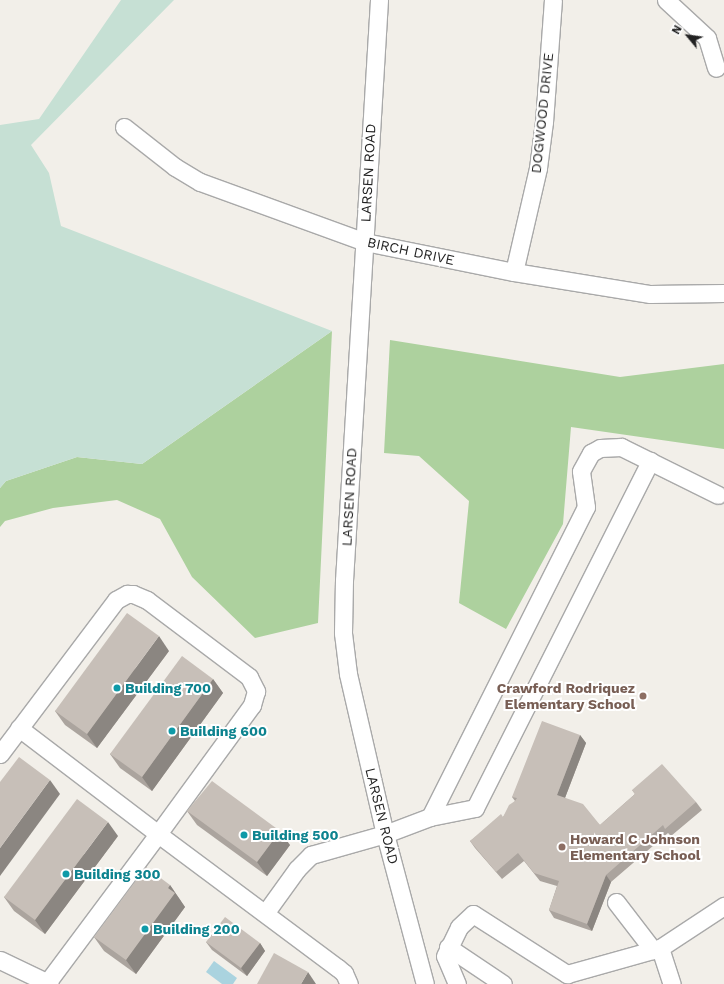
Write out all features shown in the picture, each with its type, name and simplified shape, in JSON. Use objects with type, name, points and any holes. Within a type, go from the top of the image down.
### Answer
[{"type":"street","name":"LARSEN ROAD","points":[[379,0],[345,572],[344,633],[348,674],[385,834],[425,984]]},
{"type":"street","name":"DOGWOOD DRIVE","points":[[514,272],[538,168],[544,122],[553,0]]},
{"type":"street","points":[[666,0],[707,38],[716,68]]},
{"type":"street","name":"BIRCH DRIVE","points":[[124,127],[175,167],[200,182],[365,242],[514,272],[650,294],[724,293]]},
{"type":"street","points":[[430,817],[586,507],[581,485],[581,471],[584,461],[591,453],[610,447],[621,447],[718,495]]},
{"type":"street","points":[[266,912],[297,869],[311,855],[385,834],[430,817],[475,808],[650,461]]},
{"type":"street","points":[[0,754],[110,606],[127,594],[147,600],[244,673],[252,681],[256,691],[252,705],[48,984],[0,960]]},
{"type":"street","points":[[19,728],[158,834],[266,912],[344,973],[349,984]]},
{"type":"street","points":[[616,902],[656,949],[672,984]]},
{"type":"street","points":[[457,984],[445,956],[448,947],[459,927],[473,914],[567,974],[656,949],[724,906]]},
{"type":"street","points":[[448,947],[503,984]]},
{"type":"green space","points":[[121,0],[174,0],[31,145],[49,173],[61,226],[332,331],[142,464],[77,457],[6,481],[0,488],[0,125],[39,119]]},
{"type":"green space","points":[[332,331],[318,623],[255,638],[192,577],[160,519],[117,500],[53,508],[5,521],[0,527],[0,488],[6,481],[77,457],[142,464]]},
{"type":"green space","points":[[390,340],[620,377],[724,364],[724,449],[571,427],[563,524],[506,629],[459,603],[469,501],[419,456],[384,453]]},
{"type":"water","points":[[214,961],[237,978],[233,984],[222,984],[206,972]]},
{"type":"building","points":[[127,613],[159,636],[87,734],[55,711]]},
{"type":"building","points":[[182,656],[213,679],[142,777],[110,754]]},
{"type":"building","points":[[542,721],[580,735],[557,795],[583,804],[600,825],[635,794],[632,790],[662,764],[696,802],[665,829],[663,825],[606,875],[587,924],[549,910],[559,881],[534,873],[518,853],[496,872],[470,841],[501,814],[503,817],[509,805],[517,798],[512,797]]},
{"type":"building","points":[[19,757],[50,780],[0,848],[0,782]]},
{"type":"building","name":"Building 500","points":[[212,781],[280,831],[257,862],[187,811]]},
{"type":"building","points":[[77,799],[108,822],[35,920],[4,897]]},
{"type":"building","points":[[146,867],[170,885],[168,888],[175,893],[126,960],[94,937]]},
{"type":"building","points":[[225,917],[260,943],[241,968],[206,942]]},
{"type":"building","points":[[274,953],[308,972],[301,984],[257,984]]},
{"type":"place","name":"Building 700","points":[[117,688]]},
{"type":"place","name":"Crawford Rodriquez Elementary School","points":[[643,696]]},
{"type":"place","name":"Building 600","points":[[172,731]]},
{"type":"place","name":"Building 500","points":[[244,835]]},
{"type":"place","name":"Howard C Johnson Elementary School","points":[[562,847]]},
{"type":"place","name":"Building 300","points":[[66,874]]},
{"type":"place","name":"Building 200","points":[[145,929]]}]
